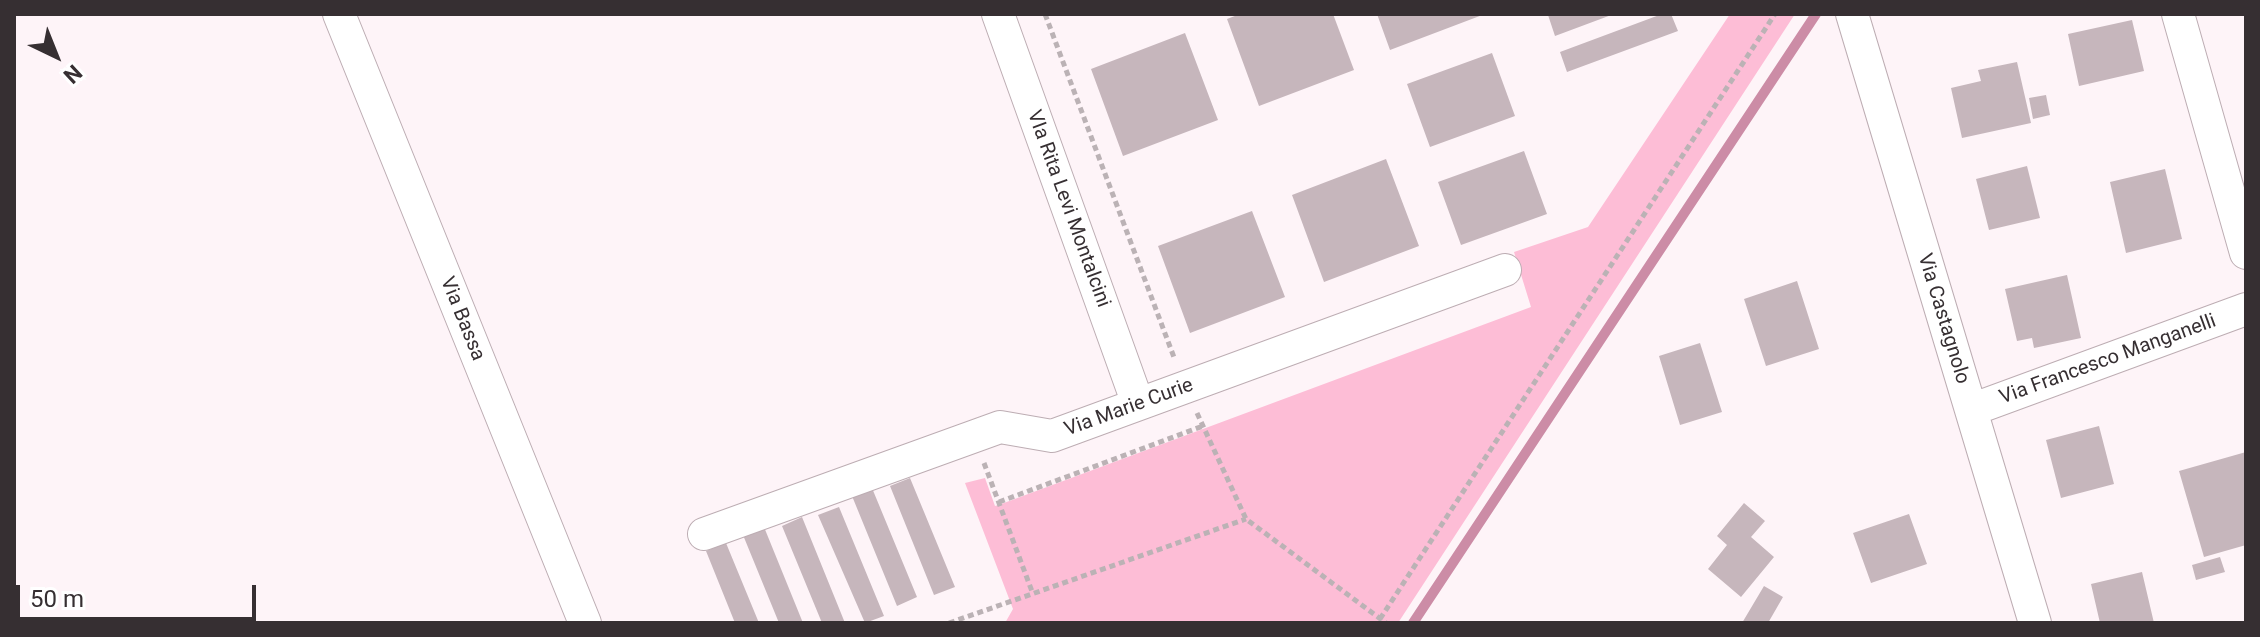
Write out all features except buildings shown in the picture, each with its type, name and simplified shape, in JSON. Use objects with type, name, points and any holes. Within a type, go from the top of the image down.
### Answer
[{"type":"street","name":"Via Bassa","points":[[339,14],[585,623]]},
{"type":"street","name":"VIa Rita Levi Montalcini","points":[[998,14],[1138,404]]},
{"type":"street","name":"Via Castagnolo","points":[[1852,14],[2035,623]]},
{"type":"street","points":[[2178,14],[2246,253]]},
{"type":"street","name":"Via Marie Curie","points":[[704,534],[1000,427],[1052,436],[1505,270]]},
{"type":"street","name":"Via Francesco Manganelli","points":[[1971,410],[2246,309]]},
{"type":"path","points":[[1045,14],[1185,387],[1246,519],[1383,621],[1775,14]]},
{"type":"path","points":[[999,502],[1203,426]]},
{"type":"path","points":[[974,437],[1033,594]]},
{"type":"path","points":[[949,623],[1246,519]]},
{"type":"shaded area","points":[[1730,14],[1795,14],[1398,623],[1005,623],[1013,609],[965,483],[985,478],[995,506],[1531,307],[1514,252],[1588,227]]},
{"type":"waterway","points":[[1413,623],[1816,14]]}]
